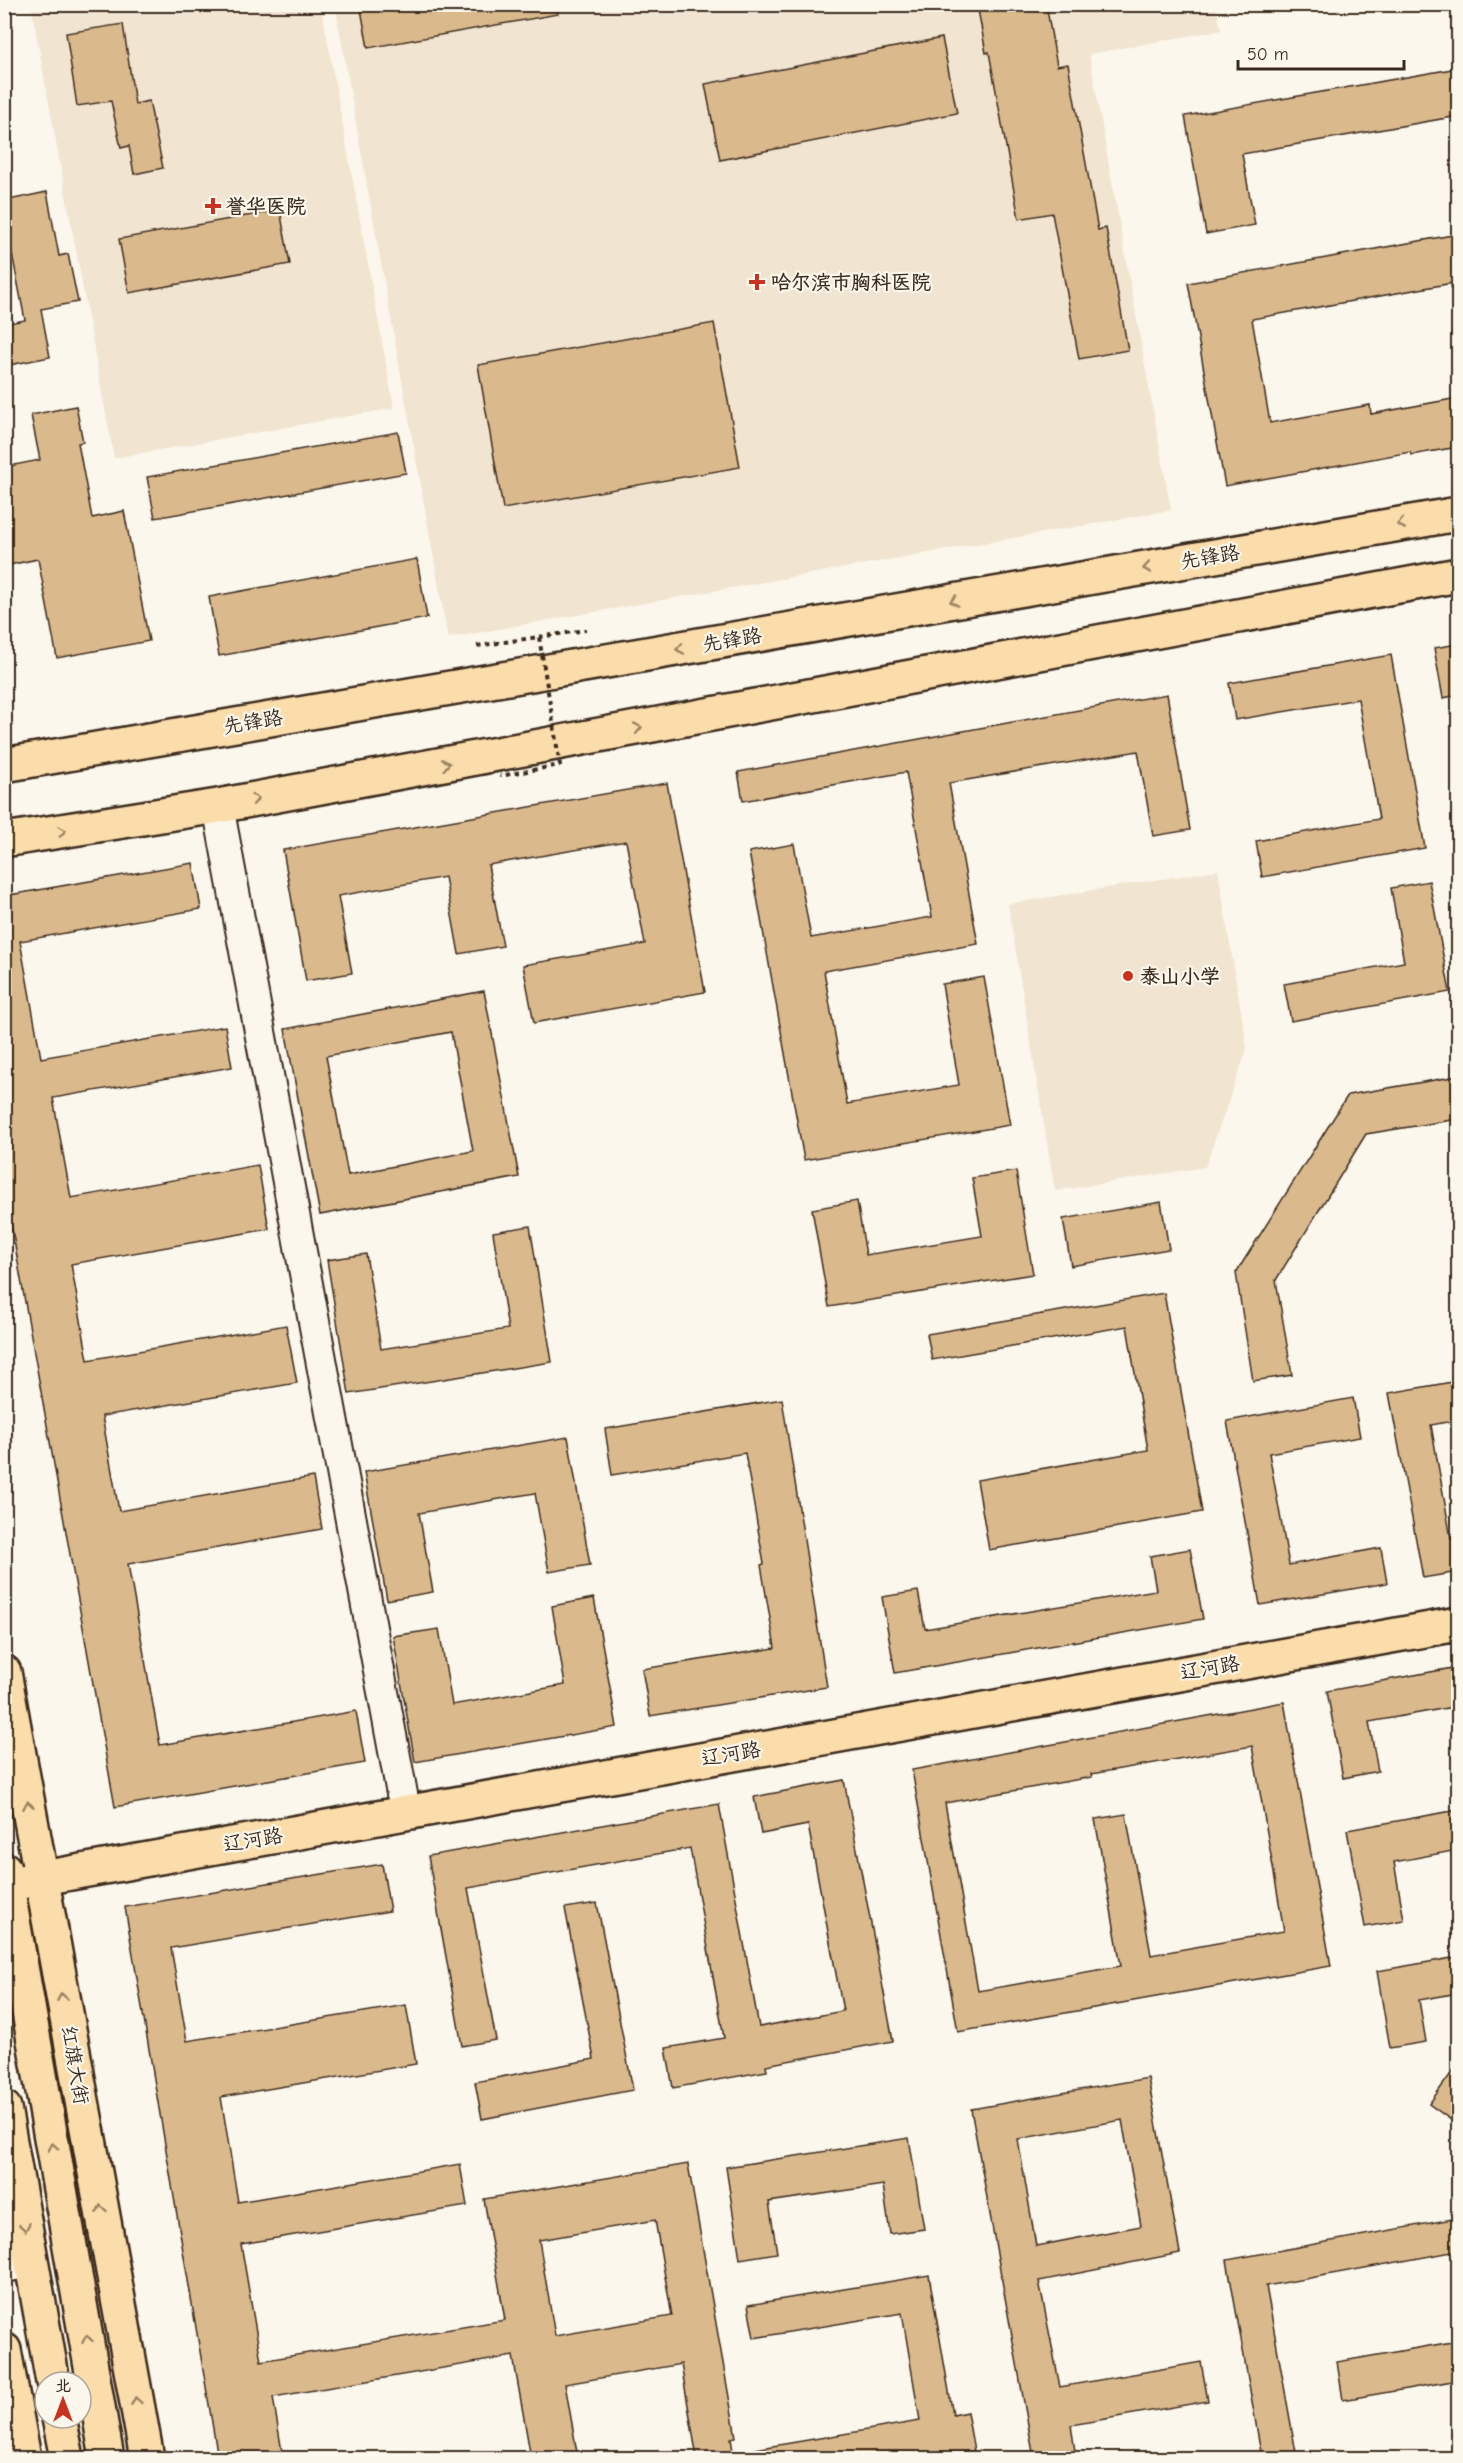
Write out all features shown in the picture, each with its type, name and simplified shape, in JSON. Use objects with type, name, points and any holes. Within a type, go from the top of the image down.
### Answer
[{"type":"main road","name":"先锋路","points":[[4,765],[1458,514]]},
{"type":"main road","points":[[4,840],[218,806],[1458,575]]},
{"type":"main road","name":"辽河路","points":[[39,1870],[402,1794],[1458,1609]]},
{"type":"main road","name":"辽河路","points":[[5,1876],[1458,1624]]},
{"type":"main road","name":"红旗大街","points":[[4,1672],[147,2458]]},
{"type":"main road","name":"红旗大街","points":[[5,1876],[107,2458]]},
{"type":"main road","points":[[4,2108],[18,2264],[49,2370]]},
{"type":"main road","points":[[4,2350],[24,2458]]},
{"type":"main road","points":[[61,2430],[67,2458]]},
{"type":"street","points":[[218,806],[402,1794]]},
{"type":"path","points":[[477,646],[586,630]]},
{"type":"path","points":[[500,776],[560,765],[539,636]]},
{"type":"shaded area","name":"誉华医院","points":[[31,5],[321,5],[394,408],[114,458]]},
{"type":"shaded area","name":"哈尔滨市胸科医院","points":[[335,5],[1216,5],[1221,30],[1089,54],[1171,510],[448,638]]},
{"type":"shaded area","name":"泰山小学","points":[[1218,870],[1247,1049],[1205,1167],[1055,1191],[1008,904]]},
{"type":"building","points":[[360,4],[557,4],[558,14],[368,48]]},
{"type":"building","points":[[977,4],[1046,4],[1057,66],[1068,64],[1098,230],[1106,228],[1128,350],[1079,359],[1052,213],[1019,219],[989,52],[986,53]]},
{"type":"building","points":[[123,24],[135,104],[149,101],[163,168],[134,174],[129,146],[121,148],[111,101],[77,106],[66,33]]},
{"type":"building","points":[[942,38],[957,113],[720,160],[705,84]]},
{"type":"building","points":[[1458,68],[1458,116],[1242,154],[1255,225],[1206,234],[1185,116]]},
{"type":"building","points":[[47,192],[59,256],[68,254],[78,302],[41,309],[50,357],[4,366],[4,324],[25,320],[9,238],[4,239],[4,201]]},
{"type":"building","points":[[280,210],[290,264],[129,293],[119,239]]},
{"type":"building","points":[[1458,234],[1458,282],[1252,319],[1270,423],[1370,405],[1371,414],[1458,398],[1458,447],[1411,455],[1410,452],[1225,486],[1188,283]]},
{"type":"building","points":[[714,323],[740,467],[503,509],[478,365]]},
{"type":"building","points":[[76,406],[83,442],[78,443],[92,518],[124,511],[149,641],[57,658],[38,559],[4,566],[4,467],[40,460],[31,415]]},
{"type":"building","points":[[398,432],[406,473],[155,518],[147,477]]},
{"type":"building","points":[[417,559],[427,618],[219,656],[209,597]]},
{"type":"building","points":[[1458,644],[1458,695],[1443,698],[1434,648]]},
{"type":"building","points":[[1391,655],[1425,848],[1262,877],[1256,841],[1379,819],[1358,699],[1235,720],[1229,683]]},
{"type":"building","points":[[1167,694],[1190,830],[1153,836],[1138,751],[949,783],[978,944],[824,971],[847,1104],[959,1085],[942,984],[984,977],[1010,1125],[804,1160],[749,852],[794,844],[811,938],[932,917],[906,772],[743,801],[738,772]]},
{"type":"building","points":[[667,783],[705,992],[534,1023],[523,965],[645,944],[626,841],[488,865],[503,946],[459,954],[445,877],[338,896],[352,973],[306,981],[283,850]]},
{"type":"building","points":[[193,863],[201,909],[20,941],[41,1058],[225,1026],[232,1067],[53,1098],[71,1198],[258,1165],[269,1229],[71,1264],[88,1360],[286,1325],[297,1383],[102,1416],[119,1511],[313,1477],[322,1529],[128,1564],[160,1745],[356,1711],[365,1763],[115,1807],[4,1184],[4,896]]},
{"type":"building","points":[[1429,881],[1450,992],[1291,1021],[1284,984],[1404,962],[1391,888]]},
{"type":"building","points":[[484,991],[519,1177],[320,1215],[285,1029]],"holes":[[[451,1032],[473,1151],[348,1175],[326,1056]]]},
{"type":"building","points":[[1458,1076],[1458,1119],[1366,1134],[1276,1280],[1292,1375],[1253,1381],[1236,1273],[1348,1095]]},
{"type":"building","points":[[1016,1171],[1033,1274],[829,1307],[812,1209],[857,1201],[866,1255],[982,1236],[972,1178]]},
{"type":"building","points":[[1161,1202],[1169,1249],[1071,1266],[1063,1219]]},
{"type":"building","points":[[530,1226],[552,1362],[349,1394],[327,1260],[366,1254],[381,1349],[508,1329],[493,1232]]},
{"type":"building","points":[[1164,1293],[1202,1512],[989,1550],[977,1480],[1148,1450],[1127,1326],[932,1360],[927,1334]]},
{"type":"building","points":[[1458,1381],[1458,1420],[1431,1425],[1451,1538],[1458,1536],[1458,1572],[1423,1578],[1389,1393]]},
{"type":"building","points":[[1353,1398],[1360,1437],[1269,1453],[1289,1565],[1381,1548],[1387,1583],[1260,1605],[1227,1421]]},
{"type":"building","points":[[782,1399],[827,1687],[650,1716],[642,1669],[775,1648],[761,1565],[764,1564],[745,1453],[612,1475],[605,1429]]},
{"type":"building","points":[[568,1437],[590,1565],[549,1572],[535,1493],[419,1513],[433,1592],[387,1600],[364,1472]]},
{"type":"building","points":[[1190,1549],[1203,1619],[895,1673],[882,1597],[918,1591],[925,1629],[1156,1590],[1150,1556]]},
{"type":"building","points":[[594,1598],[617,1727],[415,1762],[393,1636],[439,1629],[452,1705],[565,1685],[552,1606]]},
{"type":"building","points":[[1458,1667],[1458,1706],[1369,1722],[1378,1771],[1343,1778],[1327,1691]]},
{"type":"building","points":[[1284,1702],[1331,1966],[958,2032],[912,1770]],"holes":[[[1252,1746],[1284,1931],[1151,1955],[1126,1814],[1095,1819],[1121,1966],[978,1991],[945,1803],[1092,1777],[1091,1774]]]},
{"type":"building","points":[[844,1780],[893,2041],[766,2065],[767,2071],[673,2088],[666,2048],[724,2038],[690,1848],[468,1888],[496,2040],[462,2046],[428,1856],[719,1804],[759,2027],[843,2011],[808,1825],[761,1834],[754,1797]]},
{"type":"building","points":[[1458,1810],[1458,1850],[1394,1862],[1404,1920],[1365,1927],[1347,1830]]},
{"type":"building","points":[[382,1864],[390,1911],[171,1948],[187,2041],[406,2005],[416,2064],[221,2097],[238,2202],[460,2164],[467,2206],[241,2244],[261,2361],[505,2320],[484,2199],[688,2164],[736,2437],[731,2438],[734,2458],[697,2458],[681,2364],[565,2384],[578,2458],[531,2458],[513,2356],[273,2397],[283,2458],[218,2458],[125,1907]],"holes":[[[655,2220],[672,2316],[555,2336],[539,2240]]]},
{"type":"building","points":[[597,1903],[633,2090],[482,2119],[475,2082],[594,2059],[565,1908]]},
{"type":"building","points":[[1458,1957],[1458,1993],[1419,2000],[1426,2042],[1390,2048],[1377,1971]]},
{"type":"building","points":[[1458,2064],[1458,2125],[1429,2104]]},
{"type":"building","points":[[1148,2078],[1180,2253],[1039,2281],[1060,2387],[1201,2362],[1208,2401],[1071,2425],[1076,2458],[1034,2458],[971,2109]],"holes":[[[1122,2120],[1141,2226],[1036,2246],[1018,2139]]]},
{"type":"building","points":[[909,2138],[924,2229],[890,2234],[883,2185],[769,2202],[777,2253],[740,2259],[726,2167]]},
{"type":"building","points":[[1452,2219],[1458,2251],[1266,2286],[1297,2458],[1262,2458],[1227,2260]]},
{"type":"building","points":[[929,2275],[953,2415],[967,2412],[974,2451],[931,2458],[756,2458],[755,2449],[920,2421],[902,2313],[754,2338],[748,2305]]},
{"type":"building","points":[[1458,2341],[1458,2380],[1343,2400],[1337,2362]]},
{"type":"place","name":"誉华医院","points":[[213,206]]},
{"type":"place","name":"哈尔滨市胸科医院","points":[[757,282]]},
{"type":"place","name":"泰山小学","points":[[1128,976]]}]
